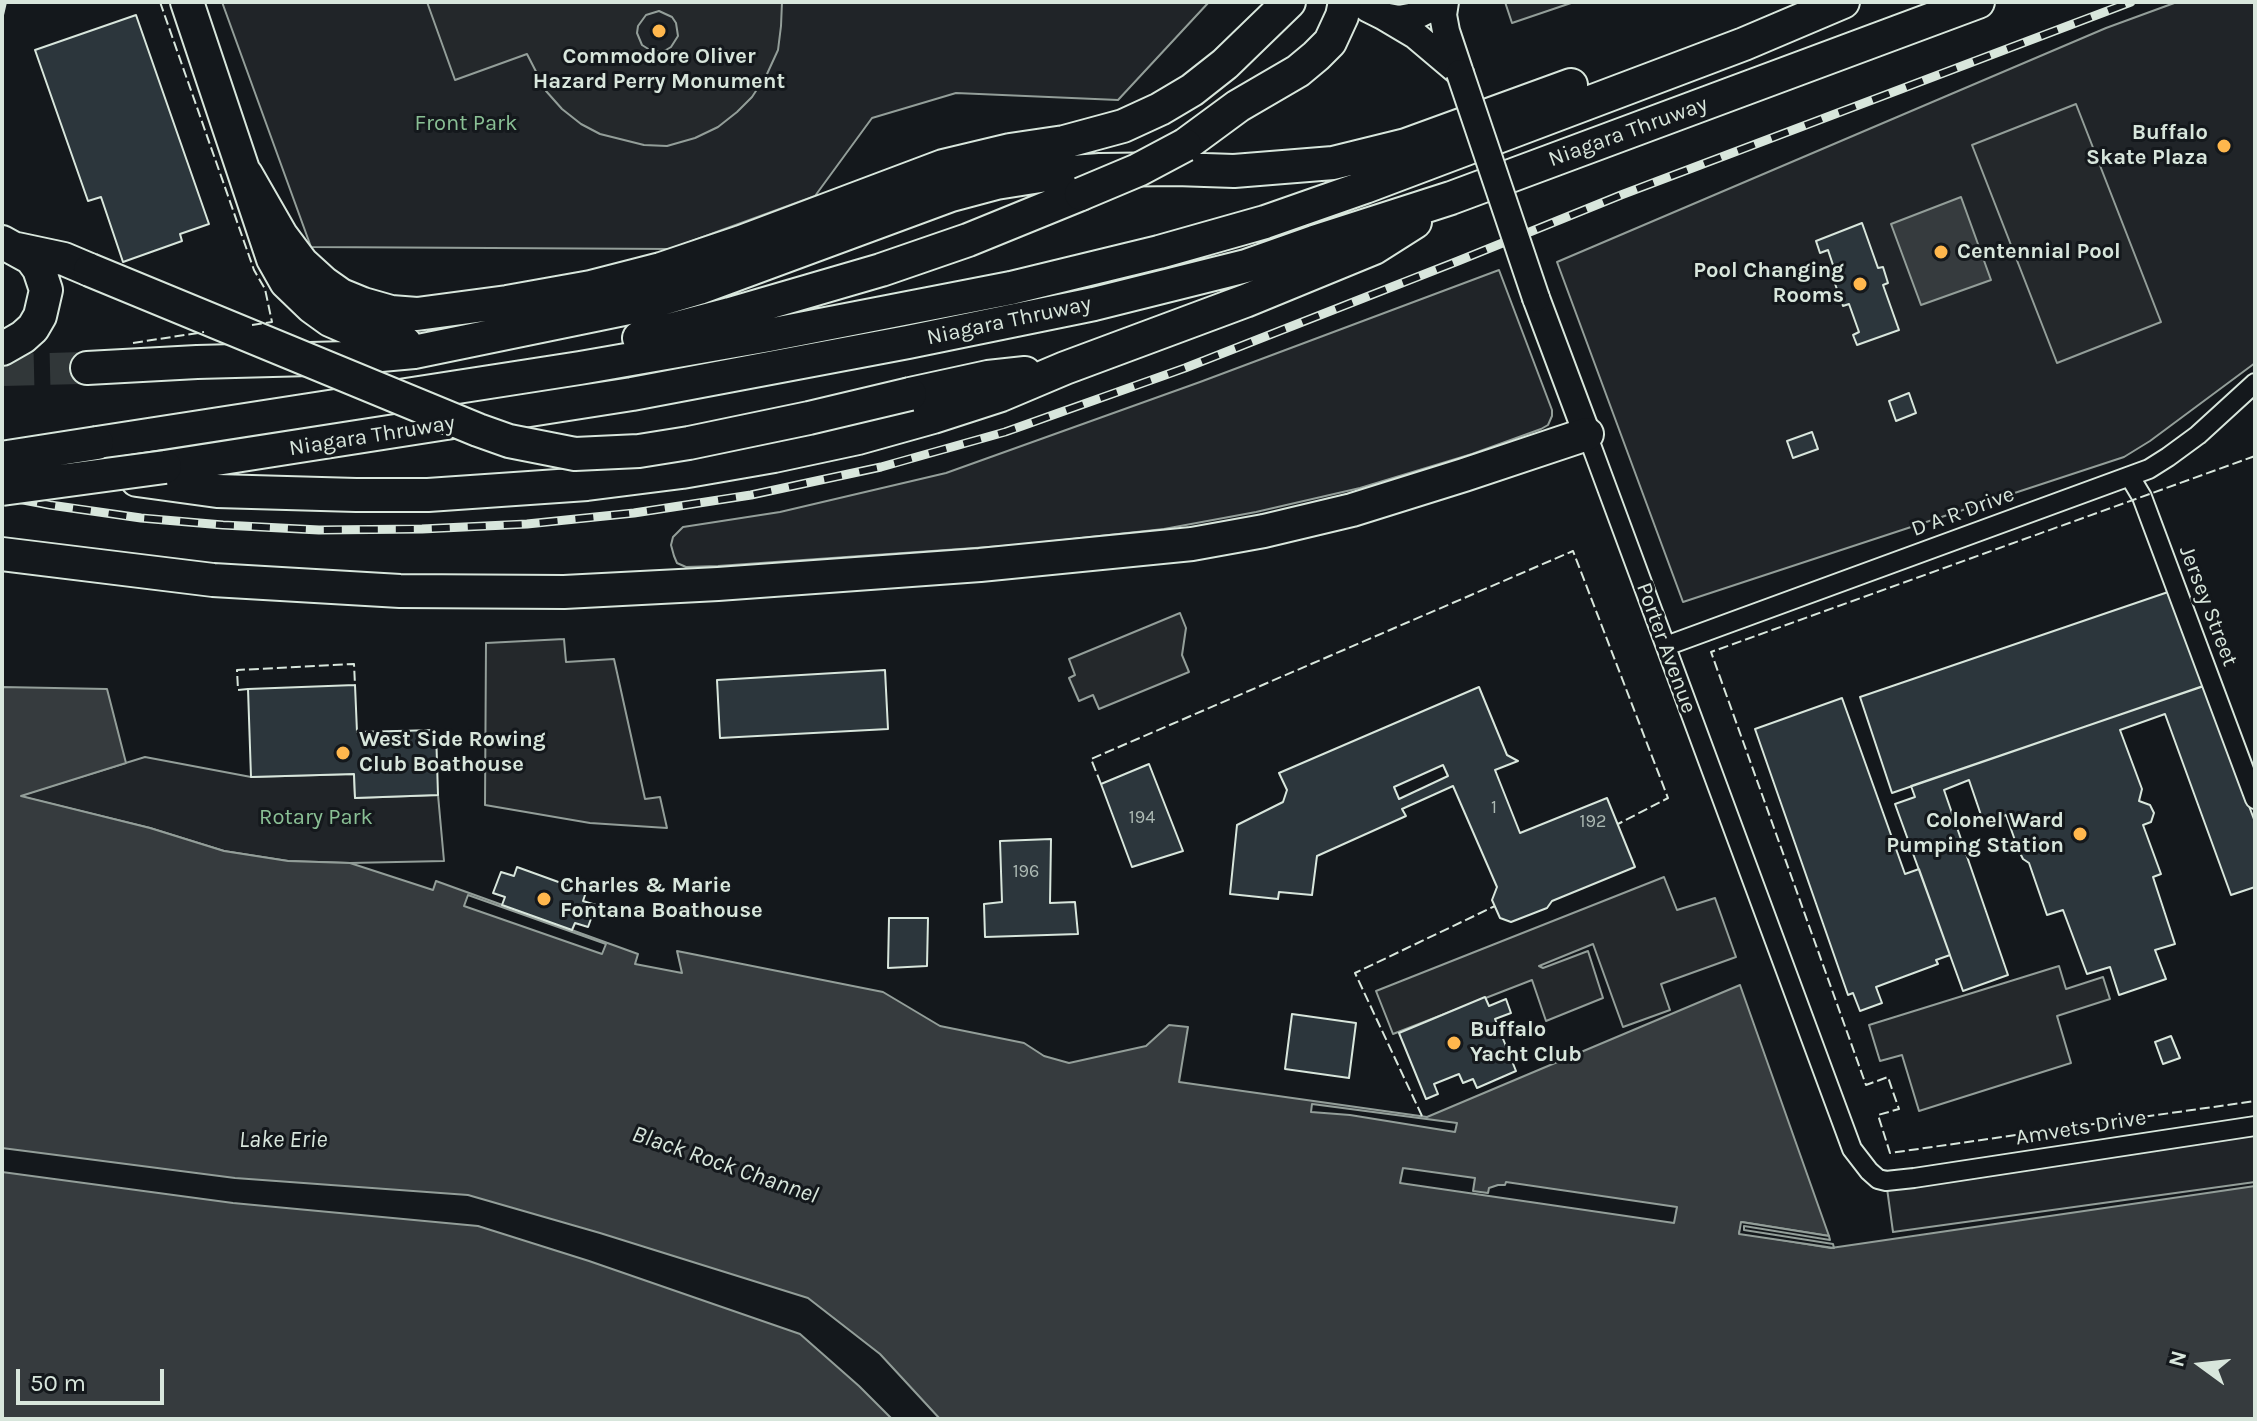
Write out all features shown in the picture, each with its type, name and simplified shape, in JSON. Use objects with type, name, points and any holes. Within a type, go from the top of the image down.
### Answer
[{"type":"highway","points":[[187,2],[273,259],[295,292],[330,320],[384,341],[425,343],[488,336]]},
{"type":"highway","points":[[246,174],[281,235],[302,263],[341,295],[391,312],[417,314],[507,302],[591,287],[661,269],[943,166],[1010,150],[1064,142],[1123,126],[1192,90],[1225,64],[1289,2]]},
{"type":"highway","points":[[522,376],[595,347],[701,322],[881,270],[968,240],[1138,170],[1185,145],[1238,106],[1298,71],[1330,42],[1345,2]]},
{"type":"highway","name":"Niagara Thruway","points":[[2,458],[769,335],[1041,281],[1159,252],[1265,222],[1365,187],[1744,44],[1843,2]]},
{"type":"highway","name":"Niagara Thruway","points":[[2,489],[165,467],[632,394],[1094,304],[1246,266],[1451,198],[1978,2]]},
{"type":"highway","points":[[87,368],[414,352],[597,315],[699,288],[951,195],[996,183],[1100,170],[1234,171],[1333,163],[1452,130],[1739,23],[1812,14]]},
{"type":"highway","points":[[2,445],[63,464],[181,488],[217,491],[356,495],[507,491],[682,472],[858,438],[1001,395],[1374,248],[1451,198]]},
{"type":"highway","points":[[10,246],[64,259],[478,430],[509,441],[575,454],[639,451],[689,443],[988,377],[1065,368]]},
{"type":"highway","points":[[5,346],[33,328],[40,316],[46,290],[39,269],[31,258],[10,246]]},
{"type":"highway","points":[[2,554],[213,580],[400,591],[564,592],[980,565],[1192,544],[1264,531],[1352,510],[1587,434]]},
{"type":"street","points":[[1372,9],[1399,19],[1415,16],[1436,2]]},
{"type":"street","name":"Porter Avenue","points":[[1445,2],[1443,15],[1446,31],[1536,298],[1852,1149],[1878,1179],[1914,1178]]},
{"type":"street","points":[[1372,9],[1415,35],[1460,73]]},
{"type":"street","name":"D A R Drive","points":[[1666,646],[2130,477],[2168,457],[2198,435],[2255,383]]},
{"type":"street","name":"Jersey Street","points":[[2130,477],[2142,497],[2255,799]]},
{"type":"street","name":"Amvets Drive","points":[[1914,1178],[2255,1126]]},
{"type":"green space","name":"Front Park","points":[[222,2],[1209,2],[1118,100],[956,93],[872,118],[815,196],[670,249],[311,247]]},
{"type":"green space","points":[[1505,2],[1574,2],[1512,23]]},
{"type":"green space","points":[[2177,2],[2255,2],[2255,363],[2124,457],[1683,602],[1557,262],[2106,28]]},
{"type":"green space","points":[[1499,270],[1552,416],[1548,425],[1541,429],[1472,454],[1360,488],[1164,529],[1017,545],[718,566],[686,567],[677,563],[674,556],[671,545],[673,537],[683,527],[780,512],[946,473]]},
{"type":"green space","name":"Rotary Park","points":[[145,757],[251,777],[354,774],[355,798],[438,795],[444,861],[288,861],[224,851],[150,828],[19,796]]},
{"type":"green space","points":[[2255,1126],[2255,1182],[1893,1232],[1886,1181]]},
{"type":"shaded area","points":[[427,2],[782,2],[778,50],[752,97],[718,127],[667,146],[644,145],[600,134],[581,124],[546,91],[527,54],[455,80]],"holes":[[[659,11],[672,17],[678,36],[671,47],[653,52],[642,45],[637,33],[646,15]]]},
{"type":"shaded area","points":[[2076,104],[2161,322],[2057,363],[1972,145]]},
{"type":"shaded area","points":[[1180,613],[1186,628],[1182,655],[1189,672],[1099,709],[1093,695],[1079,701],[1069,678],[1075,675],[1069,659]]},
{"type":"shaded area","points":[[564,639],[566,662],[614,659],[645,799],[660,797],[667,828],[590,823],[485,805],[486,643]]},
{"type":"shaded area","points":[[1664,877],[1677,910],[1715,898],[1736,957],[1661,984],[1670,1010],[1623,1027],[1593,944],[1539,966],[1543,968],[1588,951],[1603,998],[1546,1021],[1532,980],[1393,1034],[1376,991]]},
{"type":"shaded area","points":[[2059,966],[2066,989],[2103,977],[2110,999],[2057,1016],[2071,1063],[1919,1111],[1902,1055],[1880,1061],[1869,1025]]},
{"type":"water","name":"Centennial Pool","points":[[1961,197],[1991,280],[1921,305],[1891,224]]},
{"type":"water","name":"Lake Erie","points":[[2,687],[107,689],[126,763],[21,796],[150,828],[224,851],[288,861],[350,863],[433,890],[436,881],[638,954],[635,964],[682,973],[677,951],[883,992],[940,1026],[1024,1043],[1044,1056],[1069,1063],[1146,1046],[1169,1025],[1188,1027],[1179,1082],[1427,1117],[1740,985],[1829,1236],[1742,1222],[1739,1233],[1831,1248],[2255,1186],[2255,1419],[2,1419]]},
{"type":"pier","points":[[468,895],[606,944],[602,954],[464,906]]},
{"type":"pier","points":[[1312,1104],[1457,1123],[1455,1132],[1311,1112]]},
{"type":"pier","points":[[2,1148],[235,1178],[468,1195],[600,1233],[808,1298],[880,1354],[940,1419],[892,1419],[800,1334],[478,1226],[233,1203],[2,1172]]},
{"type":"pier","points":[[1403,1168],[1475,1178],[1473,1191],[1488,1193],[1489,1188],[1505,1185],[1506,1182],[1677,1207],[1674,1223],[1400,1183]]},
{"type":"pier","points":[[1741,1222],[1829,1236],[1830,1240],[1744,1226],[1744,1230],[1833,1244],[1834,1248],[1739,1234]]},
{"type":"building","points":[[136,15],[209,224],[180,234],[182,241],[123,262],[101,197],[88,201],[35,50]]},
{"type":"building","name":"Pool Changing Rooms","points":[[1862,223],[1878,268],[1883,267],[1888,283],[1883,285],[1899,330],[1857,345],[1853,335],[1859,332],[1849,304],[1843,306],[1828,250],[1820,253],[1816,241]]},
{"type":"building","points":[[1909,393],[1916,413],[1896,421],[1889,401]]},
{"type":"building","points":[[1812,432],[1818,449],[1793,458],[1787,441]]},
{"type":"building","name":"Colonel Ward Pumping Station","points":[[2174,590],[2206,685],[1892,793],[1860,697]]},
{"type":"building","points":[[885,670],[888,729],[720,738],[717,680]]},
{"type":"building","name":"West Side Rowing Club Boathouse","points":[[355,685],[357,732],[436,730],[438,795],[355,798],[354,774],[251,777],[248,689]]},
{"type":"building","name":"Colonel Ward Pumping Station","points":[[2204,686],[2255,822],[2255,887],[2231,895],[2165,714],[2120,730],[2142,789],[2139,801],[2150,805],[2154,813],[2151,822],[2143,825],[2161,874],[2153,877],[2175,944],[2155,950],[2166,979],[2119,995],[2110,967],[2087,974],[2063,910],[2047,915],[2029,863],[2019,851],[2022,844],[2017,846],[2006,815],[1984,824],[1969,780],[1944,790],[2008,975],[1963,991],[1895,804],[1915,797],[1911,786]]},
{"type":"building","points":[[1479,687],[1507,755],[1518,761],[1495,770],[1520,833],[1607,798],[1635,867],[1552,901],[1547,908],[1511,922],[1500,918],[1492,900],[1497,887],[1453,786],[1402,809],[1406,816],[1317,856],[1312,895],[1279,892],[1278,899],[1230,894],[1237,825],[1283,802],[1287,790],[1279,773]],"holes":[[[1443,765],[1448,776],[1399,799],[1394,787]]]},
{"type":"building","points":[[1842,698],[1905,874],[1919,869],[1950,955],[1936,960],[1938,964],[1876,987],[1882,1003],[1860,1011],[1853,993],[1848,995],[1755,729]]},
{"type":"building","points":[[1149,764],[1183,851],[1132,867],[1101,784]]},
{"type":"building","points":[[1051,839],[1050,903],[1075,902],[1078,934],[985,937],[984,904],[1002,902],[1000,841]]},
{"type":"building","name":"Charles & Marie Fontana Boathouse","points":[[517,867],[586,892],[583,901],[596,905],[588,927],[575,923],[572,930],[502,905],[505,897],[493,893],[501,872],[514,876]]},
{"type":"building","points":[[889,918],[928,918],[927,966],[888,968]]},
{"type":"building","name":"Buffalo Yacht Club","points":[[1485,997],[1489,1006],[1506,999],[1511,1013],[1495,1019],[1516,1071],[1477,1088],[1473,1079],[1463,1083],[1459,1074],[1434,1084],[1438,1094],[1426,1099],[1399,1033]]},
{"type":"building","points":[[1292,1014],[1356,1023],[1349,1078],[1285,1069]]},
{"type":"building","points":[[2171,1036],[2180,1058],[2163,1064],[2155,1042]]},
{"type":"tunnel","points":[[2,370],[87,368]]},
{"type":"railway","points":[[2,496],[141,518],[223,525],[319,530],[422,529],[527,524],[634,513],[751,495],[881,467],[1005,432],[1185,368],[1621,195],[2131,2]]},
{"type":"fence","points":[[160,2],[254,270],[265,289],[272,322],[252,325]]},
{"type":"fence","points":[[133,343],[204,332]]},
{"type":"fence","points":[[2255,456],[1711,652],[1866,1085],[1888,1077],[1899,1109],[1878,1115],[1890,1153],[2255,1101]]},
{"type":"fence","points":[[1101,784],[1091,759],[1573,551],[1668,798],[1618,824]]},
{"type":"fence","points":[[248,689],[238,690],[237,670],[354,664],[355,685]]},
{"type":"fence","points":[[1422,1116],[1355,973],[1495,906]]},
{"type":"wall","points":[[2,15],[5,2]]},
{"type":"place","name":"Commodore Oliver Hazard Perry Monument","points":[[659,31]]},
{"type":"place","name":"Buffalo Skate Plaza","points":[[2224,146]]},
{"type":"place","name":"Centennial Pool","points":[[1941,252]]},
{"type":"place","name":"Pool Changing Rooms","points":[[1860,284]]},
{"type":"place","name":"West Side Rowing Club Boathouse","points":[[343,753]]},
{"type":"place","name":"Colonel Ward Pumping Station","points":[[2080,834]]},
{"type":"place","name":"Charles & Marie Fontana Boathouse","points":[[544,899]]},
{"type":"place","name":"Buffalo Yacht Club","points":[[1454,1043]]},
{"type":"water label","name":"Black Rock Channel","points":[[725,1165]]}]
